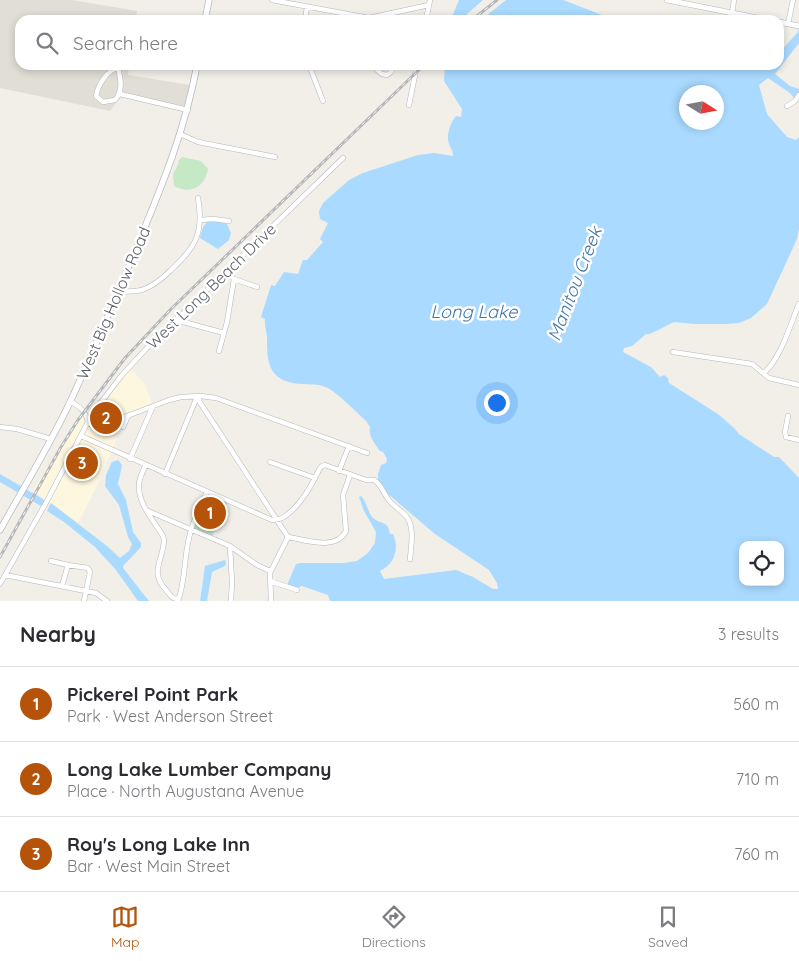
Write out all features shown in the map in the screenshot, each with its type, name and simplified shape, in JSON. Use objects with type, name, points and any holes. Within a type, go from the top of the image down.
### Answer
[{"type":"main road","points":[[206,15],[209,0]]},
{"type":"main road","name":"West Big Hollow Road","points":[[1,527],[51,439],[70,401],[118,292],[167,174],[188,110],[196,70]]},
{"type":"street","points":[[272,0],[352,15]]},
{"type":"street","points":[[667,0],[742,15]]},
{"type":"street","points":[[732,13],[734,0]]},
{"type":"street","points":[[790,25],[794,0]]},
{"type":"street","points":[[380,15],[430,2],[427,15]]},
{"type":"street","points":[[306,15],[307,7]]},
{"type":"street","points":[[784,23],[799,26]]},
{"type":"street","points":[[113,70],[97,88],[96,96],[103,102],[115,100],[120,94],[118,70]]},
{"type":"street","points":[[311,70],[323,101]]},
{"type":"street","points":[[377,70],[387,75],[392,70]]},
{"type":"street","points":[[409,105],[416,70]]},
{"type":"street","points":[[120,94],[188,110]]},
{"type":"street","points":[[787,106],[792,104],[798,96]]},
{"type":"street","points":[[180,134],[198,142],[275,157]]},
{"type":"street","name":"West Long Beach Drive","points":[[0,584],[92,414],[122,375],[146,349],[343,158]]},
{"type":"street","points":[[118,292],[143,289],[157,283],[192,249],[200,220],[198,198]]},
{"type":"street","points":[[200,220],[213,219],[230,222]]},
{"type":"street","points":[[226,271],[234,278],[257,287]]},
{"type":"street","points":[[219,351],[234,278]]},
{"type":"street","points":[[764,373],[778,353],[799,304]]},
{"type":"street","points":[[176,320],[224,334]]},
{"type":"street","points":[[673,352],[752,364],[773,380],[799,385]]},
{"type":"street","points":[[70,401],[86,413],[88,423],[101,426],[175,398],[198,396],[228,402],[367,453]]},
{"type":"street","points":[[165,474],[198,396]]},
{"type":"street","points":[[198,396],[199,401],[288,537],[328,543],[344,535],[346,531],[343,495],[350,475]]},
{"type":"street","points":[[130,459],[153,406]]},
{"type":"street","points":[[123,427],[128,416]]},
{"type":"street","points":[[788,416],[786,437],[799,440]]},
{"type":"street","points":[[0,427],[17,429],[51,439]]},
{"type":"street","points":[[81,436],[145,466],[278,521],[298,505],[322,466],[325,465],[350,475],[376,481],[389,500],[408,518],[411,526],[410,559]]},
{"type":"street","points":[[339,471],[349,446]]},
{"type":"street","points":[[270,462],[315,478]]},
{"type":"street","points":[[145,466],[139,486],[146,510],[164,540],[156,573],[170,596],[178,600],[191,530],[207,492]]},
{"type":"street","points":[[146,510],[230,546],[257,565],[270,571]]},
{"type":"street","points":[[270,601],[270,571],[288,537]]},
{"type":"street","points":[[230,546],[232,601]]},
{"type":"street","points":[[51,561],[90,569],[84,601]]},
{"type":"street","points":[[62,586],[68,565]]},
{"type":"street","points":[[5,575],[96,593],[107,601]]},
{"type":"street","points":[[270,581],[297,590]]},
{"type":"shaded area","points":[[0,0],[72,0],[137,11],[137,15],[15,15],[15,70],[128,70],[128,75],[190,85],[183,112],[121,97],[110,111],[0,88]]},
{"type":"shaded area","points":[[129,368],[144,383],[153,406],[109,423],[105,432],[117,438],[96,488],[78,523],[33,491],[85,406],[92,414]]},
{"type":"green space","points":[[182,157],[201,161],[208,169],[204,181],[196,188],[186,190],[174,186],[173,174],[179,163],[178,161]]},
{"type":"green space","points":[[207,492],[228,501],[211,538],[191,530]]},
{"type":"water","points":[[459,0],[483,0],[466,15],[453,15]]},
{"type":"water","points":[[506,0],[563,0],[602,15],[487,15]]},
{"type":"water","name":"Long Lake","points":[[799,27],[799,43],[784,62],[784,47],[798,32]]},
{"type":"water","name":"Long Lake","points":[[445,70],[778,70],[775,74],[790,86],[799,89],[799,99],[794,98],[790,93],[768,78],[759,85],[767,114],[787,137],[796,140],[799,137],[799,229],[797,239],[767,304],[751,318],[739,323],[694,324],[674,322],[650,334],[646,334],[632,346],[624,348],[623,352],[651,367],[660,377],[664,375],[668,378],[669,383],[718,414],[739,434],[774,457],[779,457],[799,478],[799,601],[330,601],[328,595],[302,586],[295,589],[287,585],[296,564],[344,563],[357,561],[368,553],[375,543],[376,532],[364,511],[359,497],[361,496],[373,518],[388,527],[390,534],[393,534],[395,540],[396,550],[394,556],[389,564],[380,571],[384,579],[456,570],[473,577],[493,589],[498,589],[497,583],[489,570],[435,534],[388,494],[378,480],[381,465],[386,463],[387,459],[372,440],[370,427],[366,421],[328,388],[319,385],[289,382],[276,375],[268,359],[265,319],[261,317],[271,285],[275,286],[284,272],[298,274],[303,260],[307,260],[323,242],[320,239],[328,223],[320,219],[319,211],[323,203],[349,180],[363,173],[418,155],[434,153],[453,156],[448,141],[448,133],[456,116],[461,117],[462,109],[444,81]]},
{"type":"water","points":[[217,221],[227,224],[231,233],[229,240],[218,249],[200,238],[203,227],[207,222]]},
{"type":"water","points":[[118,460],[122,465],[118,484],[126,500],[133,532],[141,543],[141,547],[123,568],[149,601],[138,601],[116,570],[95,547],[47,511],[51,503],[120,558],[129,551],[132,544],[128,537],[119,505],[105,486],[106,475],[112,462]]},
{"type":"water","points":[[225,560],[225,566],[212,572],[207,601],[200,601],[205,566]]},
{"type":"waterway","name":"Manitou Creek","points":[[0,478],[41,502]]},
{"type":"railway","points":[[478,15],[497,0]]},
{"type":"railway","points":[[0,557],[61,447],[78,420],[125,358],[171,309],[419,70]]},
{"type":"place","name":"Long Lake Lumber Company","points":[[106,418]]},
{"type":"place","name":"Roy's Long Lake Inn","points":[[82,463]]},
{"type":"place","name":"Pickerel Point Park","points":[[210,513]]}]
